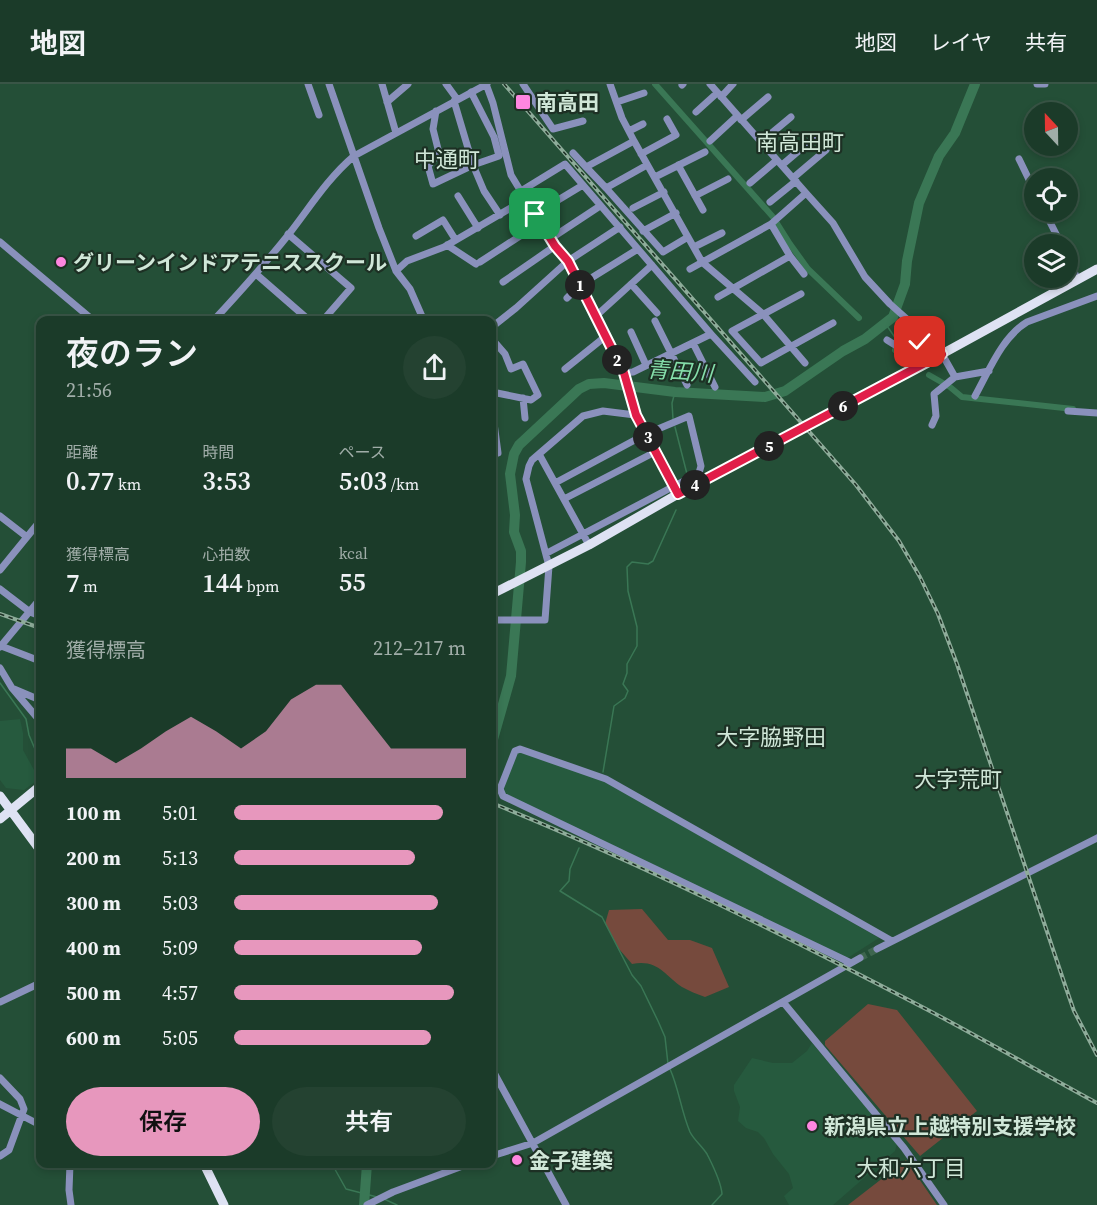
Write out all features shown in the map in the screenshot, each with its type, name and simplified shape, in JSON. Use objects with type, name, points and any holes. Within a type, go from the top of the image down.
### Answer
[{"type":"main road","points":[[1078,279],[1097,269]]},
{"type":"main road","points":[[496,592],[589,545],[676,490],[942,354],[1062,288]]},
{"type":"main road","points":[[0,819],[36,789]]},
{"type":"main road","points":[[0,796],[12,809],[36,844]]},
{"type":"main road","points":[[199,1168],[217,1205]]},
{"type":"main road","points":[[206,1168],[224,1205]]},
{"type":"street","points":[[308,84],[319,115]]},
{"type":"street","points":[[329,84],[396,271],[410,289],[422,316]]},
{"type":"street","points":[[382,84],[396,133]]},
{"type":"street","points":[[387,102],[408,84]]},
{"type":"street","points":[[446,84],[456,100],[473,165],[484,191],[500,215]]},
{"type":"street","points":[[218,316],[256,274],[332,178],[354,156],[486,84],[511,175],[550,239],[568,261],[624,376],[636,415],[676,490]]},
{"type":"street","points":[[523,84],[553,129],[583,121]]},
{"type":"street","points":[[610,84],[634,141],[702,262],[763,314],[805,363]]},
{"type":"street","points":[[710,84],[833,224],[865,277],[890,304],[926,336],[942,354],[955,377]]},
{"type":"street","points":[[696,112],[733,84]]},
{"type":"street","points":[[1037,84],[1045,84]]},
{"type":"street","points":[[436,111],[433,129],[439,153],[428,166],[433,184],[473,165],[499,156],[494,137],[471,92]]},
{"type":"street","points":[[616,102],[644,93]]},
{"type":"street","points":[[710,141],[768,97]]},
{"type":"street","points":[[761,142],[791,117]]},
{"type":"street","points":[[641,154],[676,135],[668,119]]},
{"type":"street","points":[[629,131],[643,124]]},
{"type":"street","points":[[750,183],[814,137]]},
{"type":"street","points":[[586,167],[634,141]]},
{"type":"street","points":[[770,202],[826,150]]},
{"type":"street","points":[[655,177],[705,152]]},
{"type":"street","points":[[573,153],[663,252],[688,237]]},
{"type":"street","points":[[1019,159],[1024,169]]},
{"type":"street","points":[[521,191],[565,164],[755,382]]},
{"type":"street","points":[[606,188],[647,165]]},
{"type":"street","points":[[678,165],[703,210]]},
{"type":"street","points":[[695,196],[728,179]]},
{"type":"street","points":[[535,214],[583,185]]},
{"type":"street","points":[[633,208],[664,192]]},
{"type":"street","points":[[690,269],[771,224],[806,193]]},
{"type":"street","points":[[458,196],[478,228]]},
{"type":"street","points":[[396,271],[407,261],[447,245],[526,199]]},
{"type":"street","points":[[550,239],[600,206]]},
{"type":"street","points":[[643,231],[676,213]]},
{"type":"street","points":[[416,236],[442,220],[454,239]]},
{"type":"street","points":[[447,245],[478,263],[540,223]]},
{"type":"street","points":[[771,224],[804,274]]},
{"type":"street","points":[[496,324],[568,261],[620,227]]},
{"type":"street","points":[[694,247],[722,233]]},
{"type":"street","points":[[288,234],[351,288],[327,316]]},
{"type":"street","points":[[0,242],[88,316]]},
{"type":"street","points":[[503,282],[555,246]]},
{"type":"street","points":[[567,298],[580,285],[638,249]]},
{"type":"street","points":[[718,297],[790,256]]},
{"type":"street","points":[[596,316],[652,265]]},
{"type":"street","points":[[256,274],[304,316]]},
{"type":"street","points":[[632,284],[656,317],[670,354],[687,385]]},
{"type":"street","points":[[801,294],[732,331],[761,363],[833,323]]},
{"type":"street","points":[[975,396],[1017,328],[1027,322],[1097,296]]},
{"type":"street","points":[[1021,311],[1027,322]]},
{"type":"street","points":[[631,332],[646,365]]},
{"type":"street","points":[[624,376],[711,334]]},
{"type":"street","points":[[565,369],[606,336]]},
{"type":"street","points":[[887,340],[895,345],[920,342],[926,336]]},
{"type":"street","points":[[693,343],[715,387]]},
{"type":"street","points":[[496,344],[505,354],[511,369],[523,364],[538,395],[531,400],[496,393]]},
{"type":"street","points":[[932,425],[936,416],[934,394],[955,377],[989,371]]},
{"type":"street","points":[[523,398],[525,418]]},
{"type":"street","points":[[496,620],[545,620],[549,566],[526,479],[529,466],[577,420],[590,413],[603,411],[636,415]]},
{"type":"street","points":[[1068,411],[1097,413]]},
{"type":"street","points":[[547,553],[676,490],[699,473],[701,466],[689,416],[646,434],[555,483]]},
{"type":"street","points":[[564,499],[655,452]]},
{"type":"street","points":[[539,454],[589,545]]},
{"type":"street","points":[[0,516],[27,537]]},
{"type":"street","points":[[0,570],[36,528]]},
{"type":"street","points":[[0,589],[36,614]]},
{"type":"street","points":[[36,605],[1,647],[36,660]]},
{"type":"street","points":[[0,668],[2,677],[36,716]]},
{"type":"street","points":[[12,688],[36,698]]},
{"type":"street","points":[[851,963],[503,796],[500,789],[515,751],[520,749],[606,779],[892,941]]},
{"type":"street","points":[[878,949],[950,910],[1097,838]]},
{"type":"street","points":[[496,1155],[533,1143],[861,958]]},
{"type":"street","points":[[0,1002],[36,985]]},
{"type":"street","points":[[783,1002],[904,1148],[944,1205]]},
{"type":"street","points":[[496,1076],[567,1205]]},
{"type":"street","points":[[0,1078],[22,1101],[24,1109],[9,1150],[0,1156]]},
{"type":"street","points":[[0,1104],[36,1123]]},
{"type":"street","points":[[70,1168],[71,1205]]},
{"type":"street","points":[[367,1205],[393,1192],[457,1168]]},
{"type":"shaded area","points":[[20,719],[23,750],[36,774],[36,781],[24,790],[6,788],[0,780],[0,721]]},
{"type":"shaded area","points":[[520,751],[605,781],[879,938],[846,959],[504,795],[502,790],[517,752]]},
{"type":"shaded area","points":[[642,909],[668,940],[690,940],[712,948],[729,987],[705,997],[682,987],[654,966],[641,963],[632,964],[619,949],[605,924],[609,910]]},
{"type":"shaded area","points":[[868,1004],[897,1010],[977,1111],[920,1156],[825,1045],[825,1041]]},
{"type":"shaded area","name":"新潟県立上越特別支援学校","points":[[812,1043],[897,1144],[895,1151],[833,1205],[789,1205],[784,1196],[793,1188],[789,1174],[764,1138],[738,1121],[740,1107],[734,1085],[752,1058],[773,1063],[792,1063],[807,1051]]},
{"type":"shaded area","points":[[906,1160],[937,1205],[848,1205]]},
{"type":"waterway","points":[[655,84],[773,217],[808,269],[859,318]]},
{"type":"waterway","name":"青田川","points":[[496,729],[511,676],[521,562],[521,551],[514,532],[515,515],[510,474],[514,454],[519,445],[579,389],[589,384],[604,383],[675,392],[765,397],[785,391],[843,351],[865,339],[893,317],[905,284],[907,261],[919,203],[939,156],[955,133],[975,84]]},
{"type":"waterway","points":[[885,323],[896,339]]},
{"type":"waterway","points":[[895,350],[908,360]]},
{"type":"waterway","points":[[929,375],[962,397],[1073,409]]},
{"type":"waterway","points":[[673,419],[672,403],[675,392]]},
{"type":"waterway","points":[[675,427],[687,474]]},
{"type":"waterway","points":[[603,772],[614,706],[625,698],[628,691],[623,684],[627,664],[637,646],[637,627],[628,591],[627,567],[632,562],[648,564],[653,561],[676,510]]},
{"type":"waterway","points":[[0,683],[26,719],[29,735],[36,752]]},
{"type":"waterway","points":[[579,848],[570,869],[569,881],[560,891],[602,917],[658,1021],[665,1037],[668,1064]]},
{"type":"waterway","points":[[670,1069],[690,1132],[707,1154],[720,1184],[722,1194],[712,1205]]},
{"type":"waterway","points":[[334,1168],[346,1189],[377,1197]]},
{"type":"waterway","name":"青田川","points":[[364,1205],[367,1168]]},
{"type":"waterway","points":[[384,1199],[397,1205]]},
{"type":"tunnel","points":[[860,958],[877,949]]},
{"type":"railway","points":[[504,84],[856,485],[899,541],[938,614],[1074,1011],[1097,1055]]},
{"type":"railway","points":[[0,614],[36,627]]},
{"type":"railway","points":[[496,805],[657,875],[765,927],[926,1009],[1097,1103]]},
{"type":"place","name":"南高田","points":[[523,102]]},
{"type":"place","name":"グリーンインドアテニススクール","points":[[61,262]]},
{"type":"place","name":"新潟県立上越特別支援学校","points":[[812,1126]]},
{"type":"place","name":"金子建築","points":[[517,1160]]},
{"type":"district","name":"南高田町","points":[[800,142]]},
{"type":"district","name":"中通町","points":[[447,159]]},
{"type":"district","name":"大字脇野田","points":[[771,737]]},
{"type":"district","name":"大字荒町","points":[[958,779]]},
{"type":"district","name":"大和六丁目","points":[[911,1168]]},
{"type":"route","points":[[535,214],[555,246],[568,261],[624,373],[636,415],[678,494],[942,354],[926,336],[920,342]]}]
